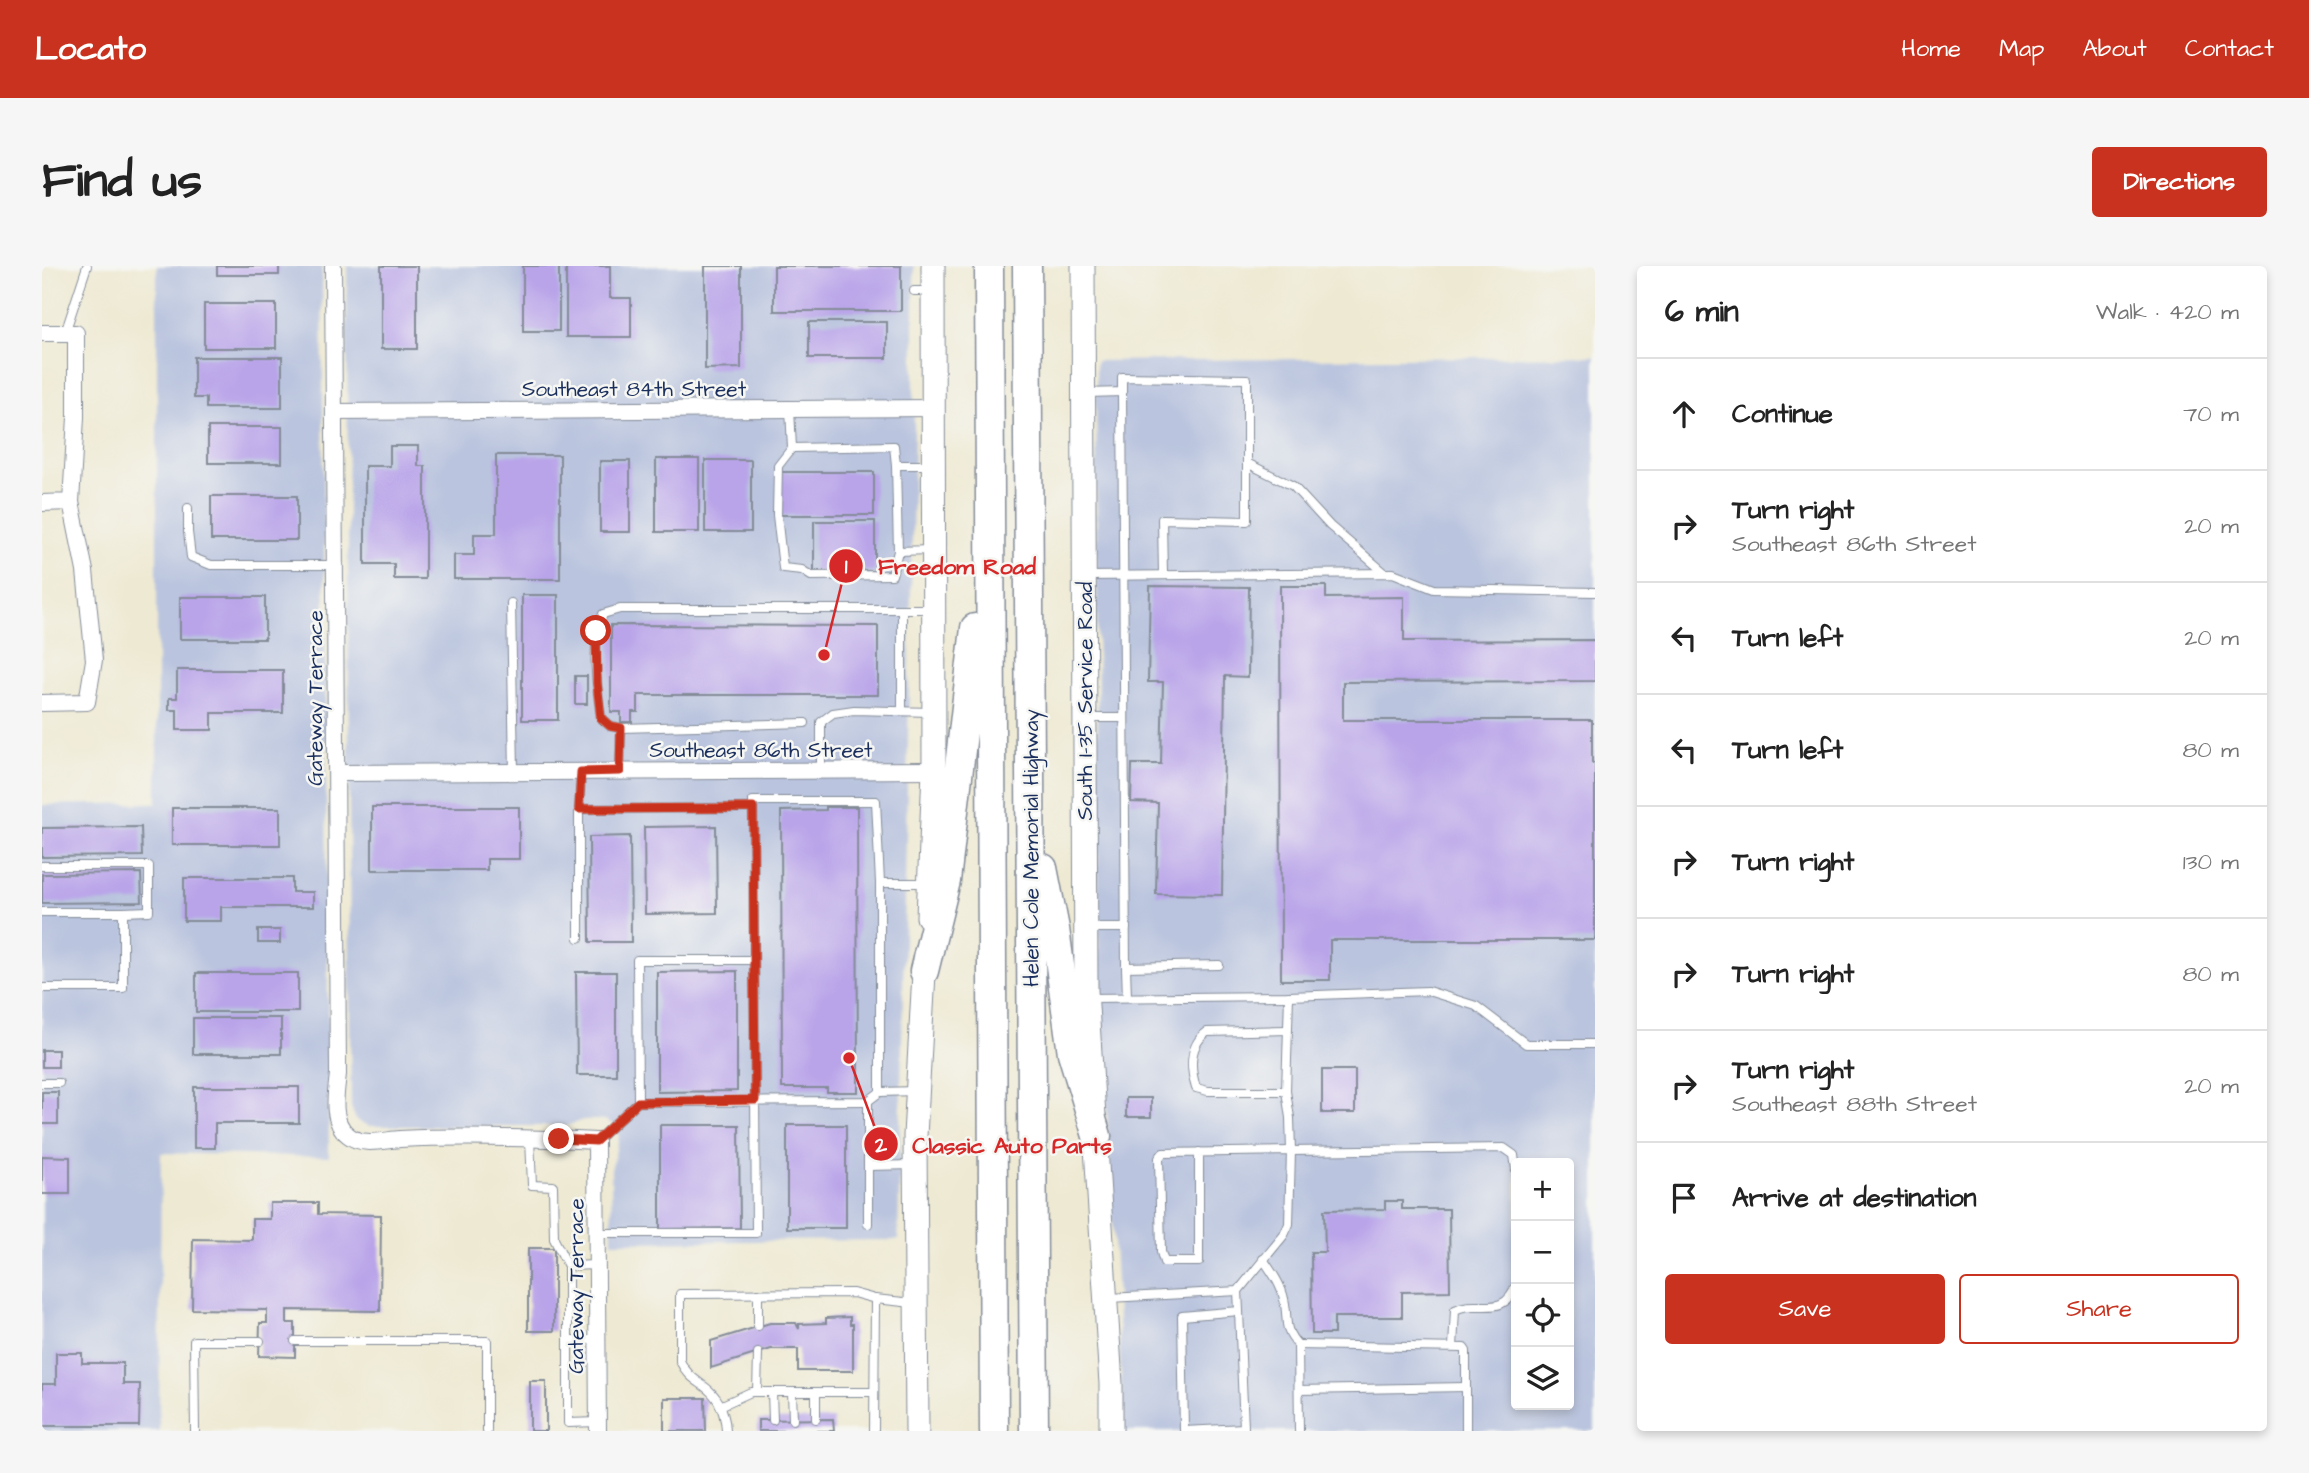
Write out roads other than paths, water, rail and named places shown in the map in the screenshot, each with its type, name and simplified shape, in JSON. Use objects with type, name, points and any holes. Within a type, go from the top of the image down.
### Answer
[{"type":"highway","name":"Helen Cole Memorial Highway","points":[[989,266],[994,1431]]},
{"type":"highway","name":"Helen Cole Memorial Highway","points":[[1027,266],[1034,1431]]},
{"type":"highway","points":[[924,971],[946,881],[990,500]]},
{"type":"highway","points":[[1030,805],[1055,929],[1072,1053],[1097,1136]]},
{"type":"main road","points":[[918,1430],[916,1091],[930,883],[934,770],[934,408],[923,291],[933,266]]},
{"type":"main road","name":"South I-35 Service Road","points":[[1083,266],[1087,998],[1106,1298],[1108,1425]]},
{"type":"street","name":"Gateway Terrace","points":[[333,266],[337,773],[336,1114],[341,1128],[353,1139],[365,1141],[530,1139]]},
{"type":"street","points":[[42,333],[76,333],[76,417],[71,502],[85,571],[94,660],[87,702],[42,703]]},
{"type":"street","name":"Southeast 84th Street","points":[[334,411],[934,408]]},
{"type":"street","points":[[42,503],[71,502]]},
{"type":"street","name":"Southeast 86th Street","points":[[337,773],[934,770]]},
{"type":"street","points":[[530,1139],[596,1141]]},
{"type":"street","name":"Gateway Terrace","points":[[596,1141],[598,1427]]},
{"type":"lane","points":[[65,333],[87,266]]},
{"type":"lane","points":[[1127,997],[1122,377],[1247,379],[1247,522],[1162,519],[1163,575]]},
{"type":"lane","points":[[1084,393],[1122,392]]},
{"type":"lane","points":[[790,409],[792,448],[778,466],[777,515],[783,568],[802,569],[811,576],[892,575],[898,551],[894,446],[792,448]]},
{"type":"lane","points":[[1247,463],[1293,486],[1330,526],[1385,573]]},
{"type":"lane","points":[[895,465],[933,465]]},
{"type":"lane","points":[[188,508],[191,557],[211,565],[335,565]]},
{"type":"lane","points":[[898,551],[934,550]]},
{"type":"lane","points":[[1085,576],[1393,573],[1434,589],[1595,592]]},
{"type":"lane","points":[[511,603],[513,772]]},
{"type":"lane","points":[[805,723],[621,728],[610,726],[601,718],[597,683],[596,631],[603,614],[620,609],[934,609]]},
{"type":"lane","points":[[902,609],[902,711]]},
{"type":"lane","points":[[821,770],[821,722],[833,713],[854,710],[934,712]]},
{"type":"lane","points":[[1085,718],[1124,718]]},
{"type":"lane","points":[[620,771],[621,728]]},
{"type":"lane","points":[[579,938],[581,772]]},
{"type":"lane","points":[[597,1233],[756,1233],[753,801],[876,801],[880,883],[880,1092]]},
{"type":"lane","points":[[579,809],[753,808]]},
{"type":"lane","points":[[42,866],[149,866],[149,911],[42,912]]},
{"type":"lane","points":[[880,883],[930,883]]},
{"type":"lane","points":[[42,988],[123,988],[123,912]]},
{"type":"lane","points":[[1086,928],[1126,928]]},
{"type":"lane","points":[[638,1102],[637,960],[754,960]]},
{"type":"lane","points":[[1126,967],[1219,965]]},
{"type":"lane","points":[[1087,998],[1289,996],[1429,991],[1476,1006],[1526,1044],[1595,1044]]},
{"type":"lane","points":[[1240,1311],[1182,1316],[1184,1431],[1244,1428],[1240,1311],[1238,1291],[1284,1236],[1289,1224],[1291,1151],[1286,1091],[1289,996]]},
{"type":"lane","points":[[1286,1091],[1208,1091],[1196,1088],[1193,1077],[1193,1049],[1197,1039],[1206,1032],[1287,1030]]},
{"type":"lane","points":[[42,1083],[59,1083]]},
{"type":"lane","points":[[596,1141],[638,1102],[868,1101],[880,1092],[916,1091]]},
{"type":"lane","points":[[868,1101],[868,1224]]},
{"type":"lane","points":[[530,1139],[532,1185],[554,1186],[554,1239],[568,1266],[568,1423],[598,1427]]},
{"type":"lane","points":[[1199,1152],[1199,1262],[1164,1262],[1161,1252],[1159,1158],[1163,1153],[1199,1152],[1504,1148],[1514,1158]]},
{"type":"lane","points":[[868,1166],[915,1165]]},
{"type":"lane","points":[[1263,1259],[1285,1300],[1288,1335],[1298,1345],[1299,1431]]},
{"type":"lane","points":[[568,1266],[597,1265]]},
{"type":"lane","points":[[1106,1298],[1238,1291]]},
{"type":"lane","points":[[758,1293],[758,1326]]},
{"type":"lane","points":[[726,1431],[716,1397],[684,1371],[680,1361],[680,1294],[853,1293],[875,1299],[916,1303]]},
{"type":"lane","points":[[1453,1347],[1455,1310],[1459,1307],[1490,1306],[1511,1298]]},
{"type":"lane","points":[[874,1431],[875,1299]]},
{"type":"lane","points":[[568,1340],[598,1340]]},
{"type":"lane","points":[[195,1431],[194,1341],[260,1341]]},
{"type":"lane","points":[[295,1341],[487,1341],[487,1431]]},
{"type":"lane","points":[[1298,1345],[1460,1347],[1466,1351],[1466,1431]]},
{"type":"lane","points":[[757,1392],[758,1353]]},
{"type":"lane","points":[[1299,1390],[1466,1387]]},
{"type":"lane","points":[[720,1406],[751,1392],[874,1392]]},
{"type":"lane","points":[[772,1392],[773,1420]]},
{"type":"lane","points":[[792,1392],[793,1420]]},
{"type":"lane","points":[[816,1392],[816,1419]]},
{"type":"place","name":"Freedom Road","points":[[824,655]]},
{"type":"place","name":"Classic Auto Parts","points":[[849,1058]]}]
